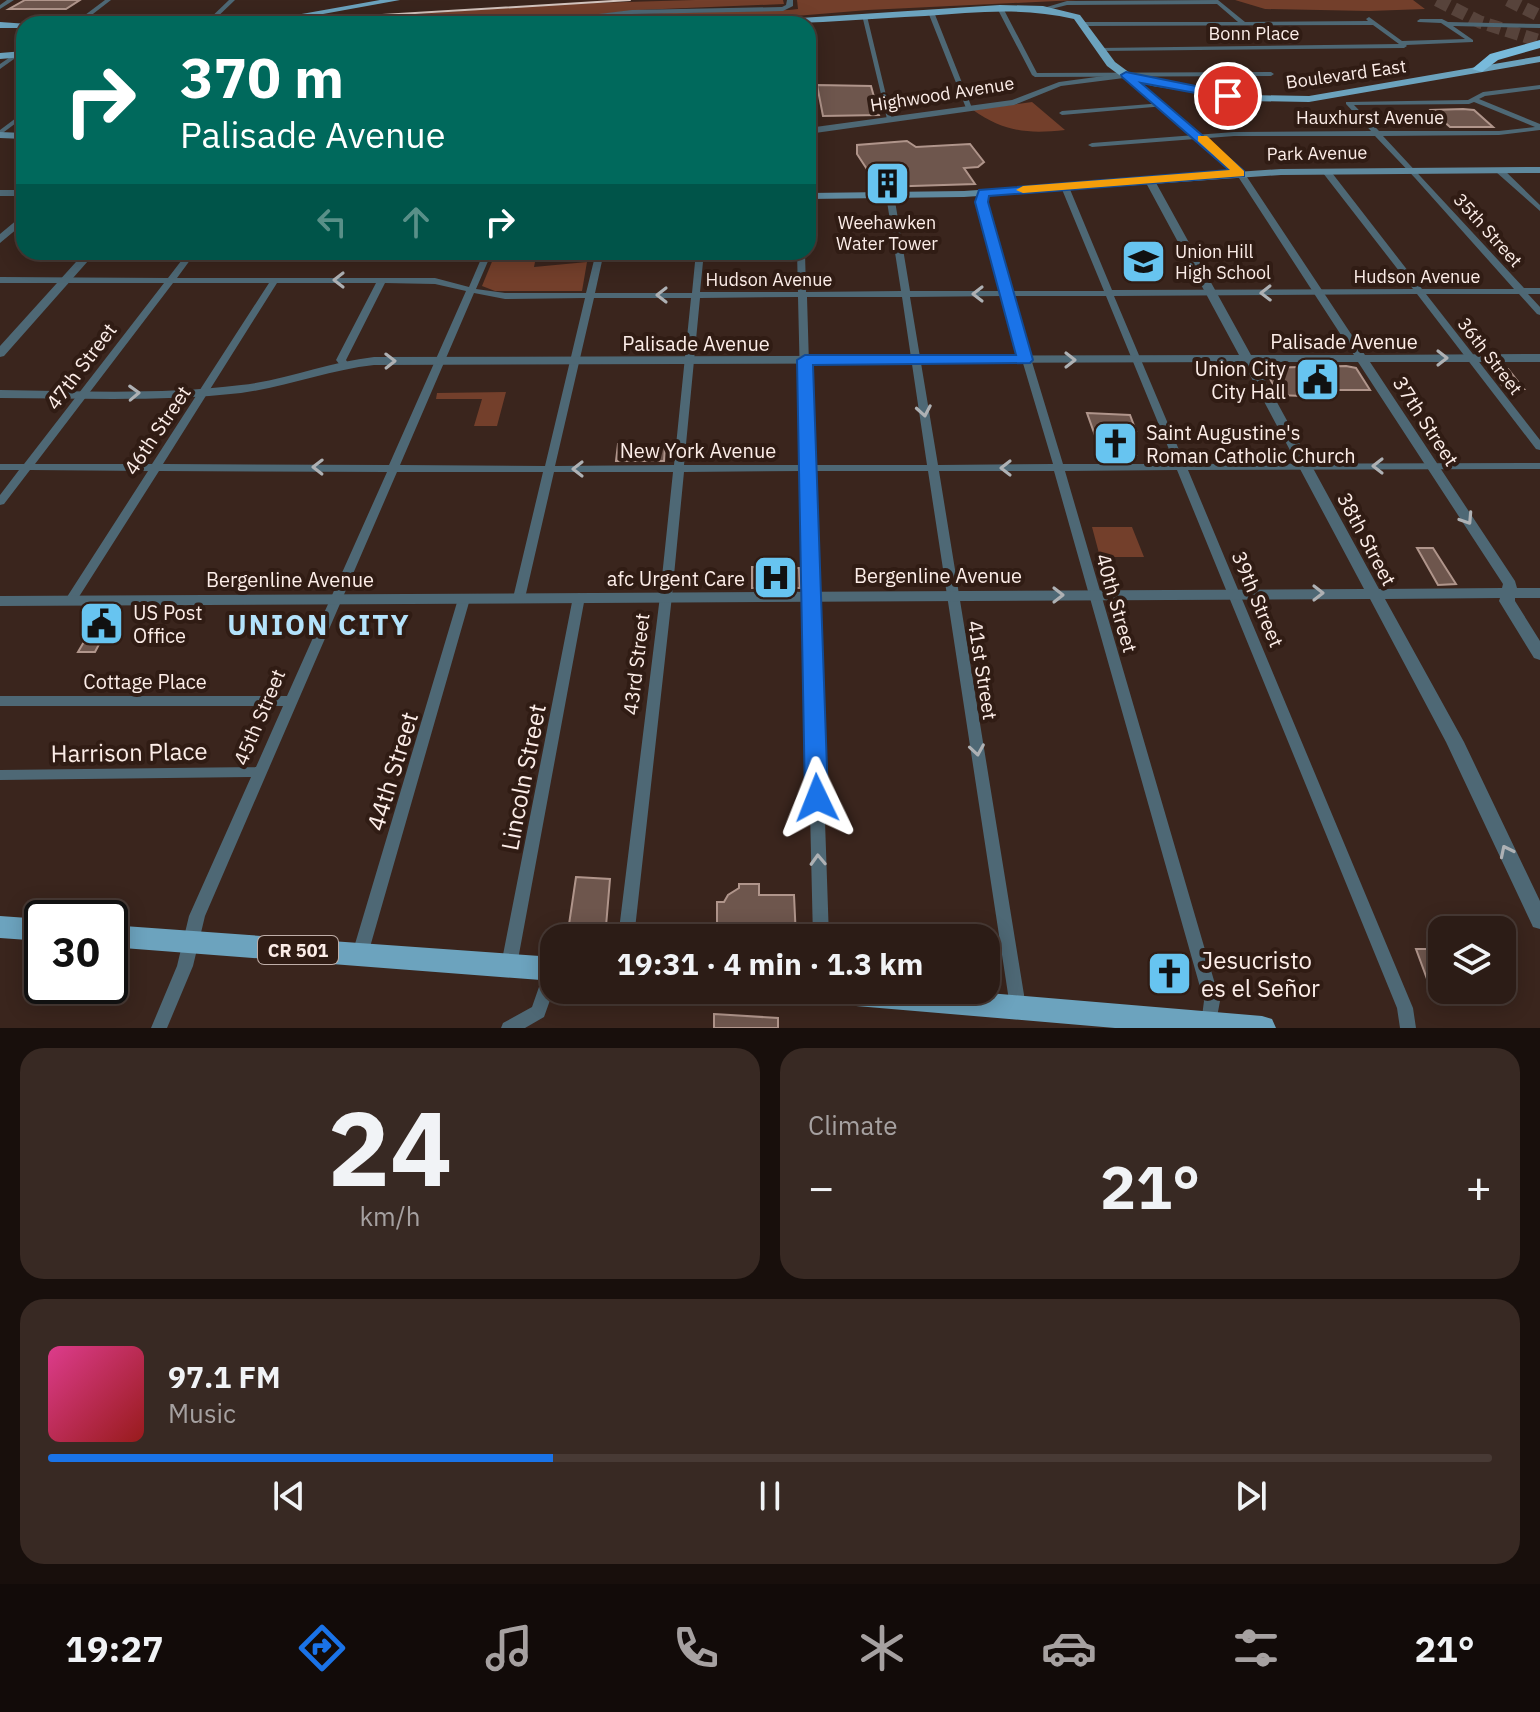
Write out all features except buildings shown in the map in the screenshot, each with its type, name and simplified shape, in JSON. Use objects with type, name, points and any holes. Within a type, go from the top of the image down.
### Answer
[{"type":"highway","points":[[1478,69],[1501,55],[1540,44]]},
{"type":"main road","points":[[299,16],[396,0]]},
{"type":"main road","points":[[816,21],[1000,8],[1067,13],[1085,24],[1111,64],[1126,75]]},
{"type":"main road","name":"Boulevard East","points":[[1126,75],[1221,95],[1309,99],[1539,60]]},
{"type":"main road","name":"Park Avenue","points":[[816,195],[983,192],[1240,173],[1540,170]]},
{"type":"main road","points":[[0,927],[24,929]]},
{"type":"main road","name":"CR 501","points":[[128,937],[540,968]]},
{"type":"main road","points":[[983,1004],[1262,1028]]},
{"type":"street","points":[[0,7],[11,0]]},
{"type":"street","points":[[87,16],[108,0]]},
{"type":"street","points":[[215,16],[232,0]]},
{"type":"street","points":[[595,16],[632,12],[776,9],[788,8],[790,1]]},
{"type":"street","points":[[1043,9],[1067,3],[1218,2],[1244,24]]},
{"type":"street","points":[[1000,8],[1035,75],[1271,74]]},
{"type":"street","points":[[931,12],[969,108]]},
{"type":"street","points":[[864,16],[890,119]]},
{"type":"street","points":[[1365,16],[1401,43]]},
{"type":"street","points":[[1420,21],[1540,26]]},
{"type":"street","points":[[1085,24],[1373,23]]},
{"type":"street","name":"Bonn Place","points":[[1100,49],[1404,46],[1401,43],[1471,41],[1445,24]]},
{"type":"street","name":"37th Street","points":[[1126,75],[1240,173],[1510,584],[1507,601],[1540,654]]},
{"type":"street","name":"Highwood Avenue","points":[[816,130],[1021,100],[1059,84],[1126,75]]},
{"type":"street","points":[[1540,87],[1483,94],[1475,100],[1540,127]]},
{"type":"street","name":"35th Street","points":[[1475,100],[1348,103],[1540,312]]},
{"type":"street","points":[[1062,113],[1163,105]]},
{"type":"street","points":[[0,134],[16,121]]},
{"type":"street","name":"Hauxhurst Avenue","points":[[1092,145],[1199,136],[1504,133],[1540,127]]},
{"type":"street","points":[[1499,170],[1540,209]]},
{"type":"street","name":"36th Street","points":[[1326,171],[1540,447]]},
{"type":"street","name":"38th Street","points":[[1150,181],[1455,742],[1540,921]]},
{"type":"street","name":"39th Street","points":[[1065,187],[1405,1008],[1408,1028]]},
{"type":"street","name":"40th Street","points":[[983,192],[981,202],[1025,360],[1212,1001],[1209,1025]]},
{"type":"street","name":"41st Street","points":[[890,195],[1018,1007]]},
{"type":"street","points":[[0,240],[16,225]]},
{"type":"street","points":[[0,353],[84,260]]},
{"type":"street","name":"47th Street","points":[[0,502],[186,260]]},
{"type":"street","name":"45th Street","points":[[159,1028],[185,966],[197,916],[485,260]]},
{"type":"street","points":[[519,598],[598,260]]},
{"type":"street","name":"43rd Street","points":[[628,924],[666,596],[699,260]]},
{"type":"street","points":[[801,260],[821,924]]},
{"type":"street","name":"Hudson Avenue","points":[[0,280],[435,281],[505,296],[1540,291]]},
{"type":"street","name":"46th Street","points":[[71,600],[275,280]]},
{"type":"street","points":[[343,363],[341,360],[346,349],[382,281]]},
{"type":"street","name":"Palisade Avenue","points":[[0,394],[204,391],[262,386],[343,363],[440,360],[1540,358]]},
{"type":"street","name":"New York Avenue","points":[[0,467],[1540,466]]},
{"type":"street","name":"Bergenline Avenue","points":[[0,601],[1540,593]]},
{"type":"street","name":"Lincoln Street","points":[[509,965],[579,597]]},
{"type":"street","name":"44th Street","points":[[360,954],[464,599]]},
{"type":"street","name":"Cottage Place","points":[[0,701],[289,701]]},
{"type":"street","name":"Harrison Place","points":[[0,775],[259,772]]},
{"type":"street","points":[[509,1028],[538,1020]]},
{"type":"shaded area","points":[[783,0],[784,4],[639,10],[584,16],[398,16],[558,4]]},
{"type":"shaded area","points":[[797,0],[1077,0],[795,16],[614,16],[798,9]]},
{"type":"shaded area","points":[[1235,0],[1413,0],[1425,9],[1265,9]]},
{"type":"shaded area","points":[[1032,102],[1065,130],[1017,130],[995,123],[973,110]]},
{"type":"shaded area","points":[[493,260],[535,260],[534,267],[587,262],[582,291],[495,291],[482,286]]},
{"type":"shaded area","points":[[506,392],[497,426],[474,426],[482,399],[436,399],[437,393]]},
{"type":"shaded area","points":[[1092,527],[1132,527],[1144,557],[1100,557]]},
{"type":"tunnel","points":[[1437,0],[1480,22],[1540,41]]},
{"type":"tunnel","points":[[1508,0],[1540,16]]},
{"type":"tram line","points":[[376,16],[630,0]]},
{"type":"slow traffic","points":[[1023,190],[1240,173],[1202,139]]},
{"type":"place","name":"Weehawken Water Tower","points":[[887,184]]},
{"type":"place","name":"Union Hill High School","points":[[1144,261]]},
{"type":"place","name":"Union City City Hall","points":[[1317,379]]},
{"type":"place","name":"Saint Augustine's Roman Catholic Church","points":[[1115,443]]},
{"type":"place","name":"afc Urgent Care","points":[[776,578]]},
{"type":"place","name":"US Post Office","points":[[102,624]]},
{"type":"place","name":"Jesucristo es el Señor","points":[[1170,974]]},
{"type":"district","name":"UNION CITY","points":[[319,624]]},
{"type":"route","points":[[817,798],[805,360],[1025,360],[981,202],[983,192],[1240,173],[1126,75],[1228,96]]}]
